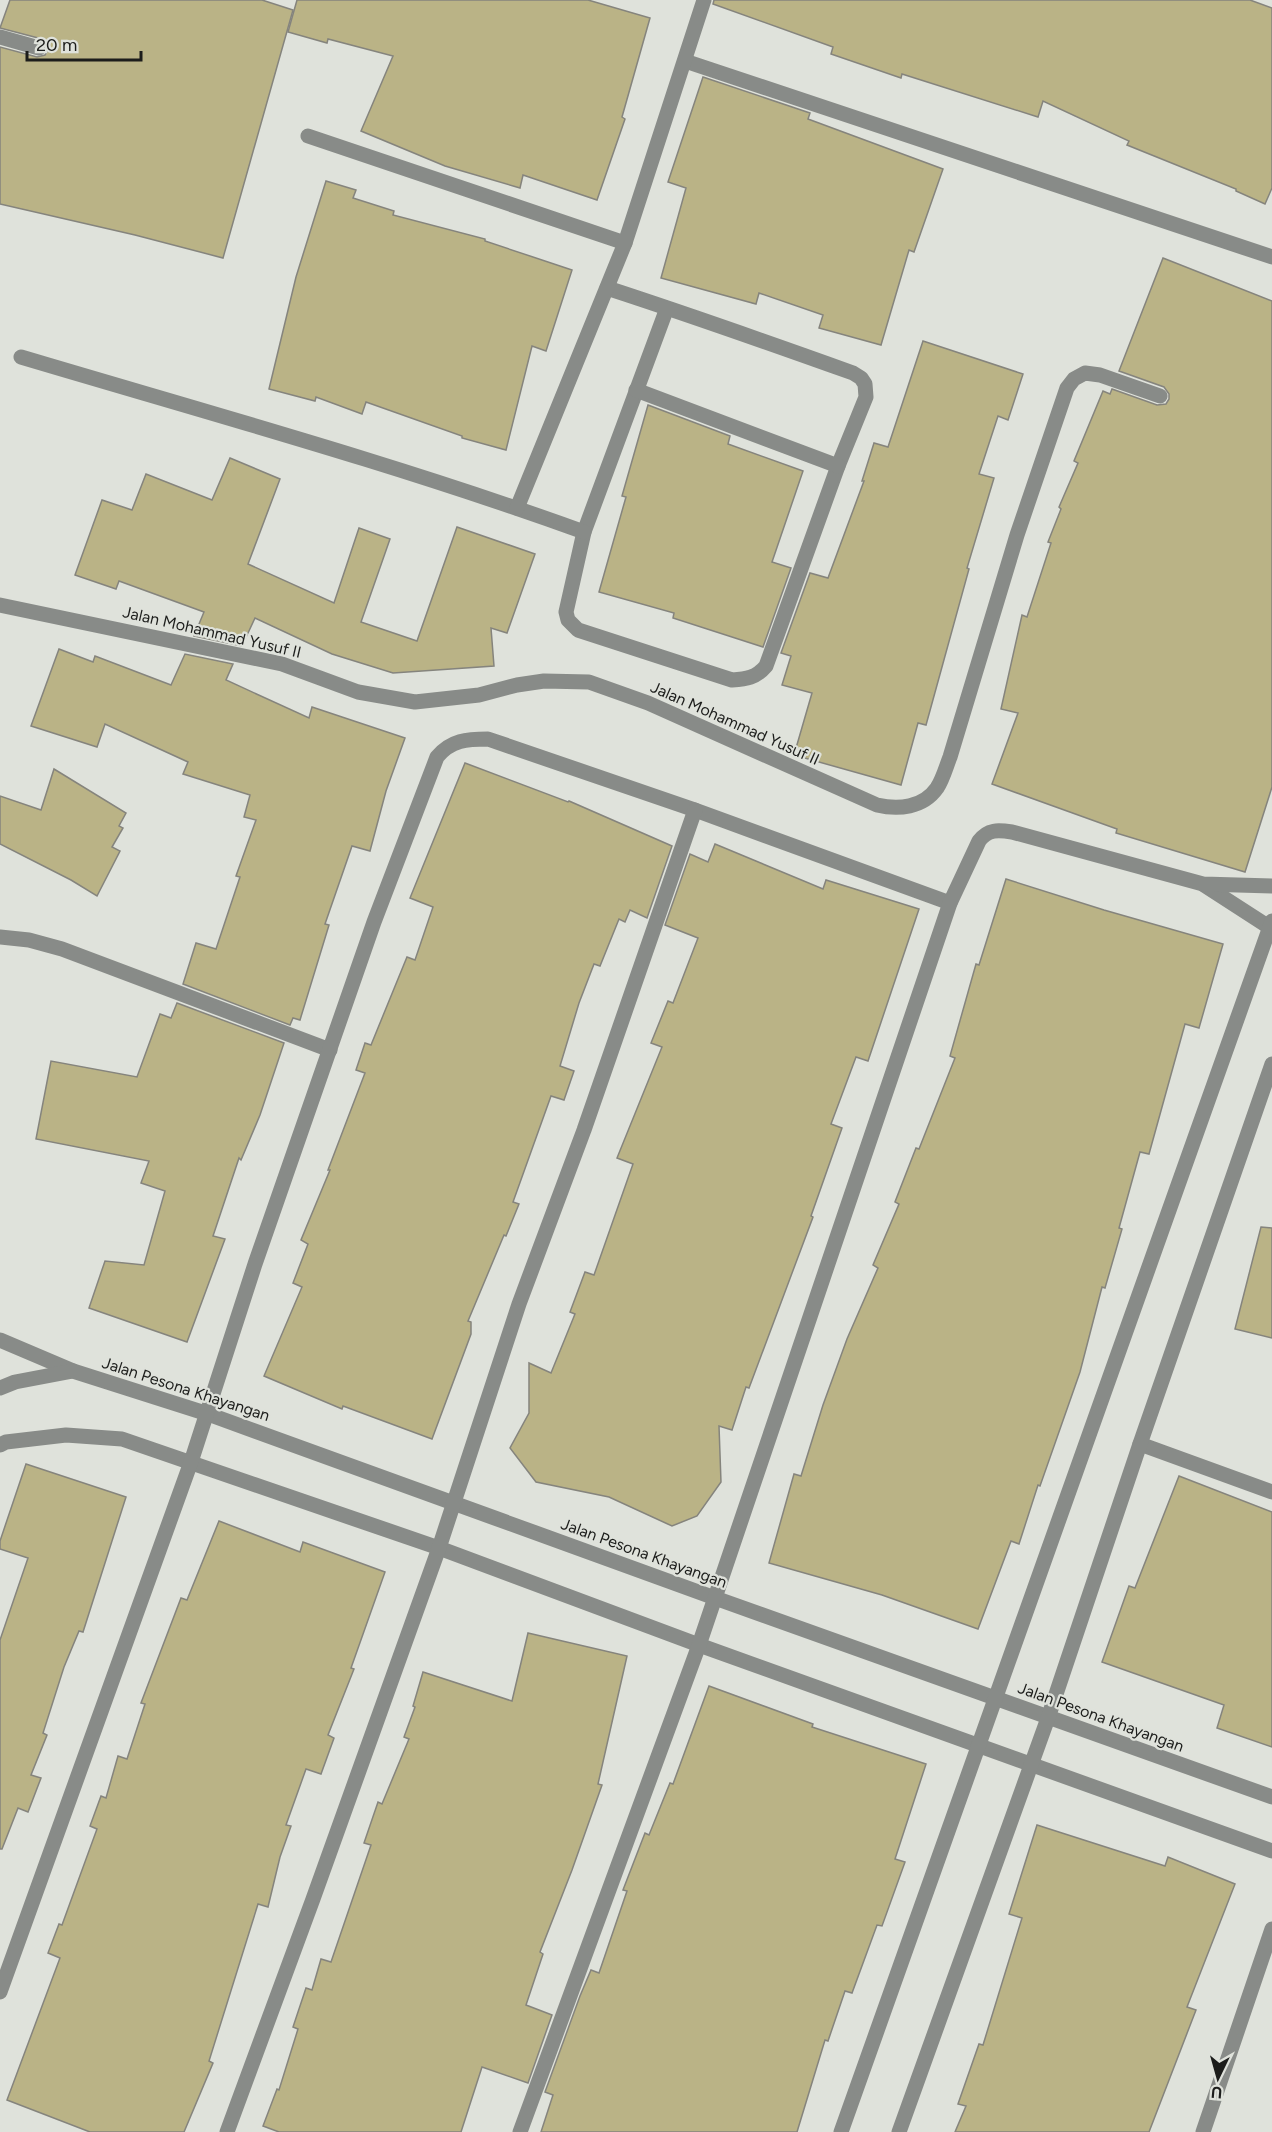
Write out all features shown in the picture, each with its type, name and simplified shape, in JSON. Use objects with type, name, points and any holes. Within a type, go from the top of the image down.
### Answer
[{"type":"street","points":[[518,508],[625,243],[703,0]]},
{"type":"street","points":[[0,37],[39,48]]},
{"type":"street","points":[[685,61],[1272,257]]},
{"type":"street","points":[[308,136],[625,243]]},
{"type":"street","points":[[608,288],[667,308],[843,369],[861,378],[865,384],[866,396],[838,466],[766,666],[759,674],[748,679],[732,680],[578,630],[568,620],[566,612],[584,532],[667,308]]},
{"type":"street","points":[[21,357],[342,453],[518,508],[584,532]]},
{"type":"street","name":"Jalan Mohammad Yusuf II","points":[[0,605],[282,664],[358,692],[415,702],[479,695],[544,681],[589,682],[648,703],[877,805],[894,809],[923,801],[936,788],[950,758],[1017,535],[1067,388],[1074,379],[1085,373],[1100,375],[1160,396]]},
{"type":"street","points":[[636,390],[838,466]]},
{"type":"street","points":[[0,1992],[208,1414],[255,1264],[375,922],[437,757],[451,744],[468,739],[488,739],[695,810],[950,903]]},
{"type":"street","points":[[226,2132],[313,1899],[439,1548],[519,1304],[584,1130],[695,810]]},
{"type":"street","points":[[520,2132],[699,1645],[950,903],[979,841],[984,834],[993,830],[1012,832],[1203,884],[1272,886]]},
{"type":"street","points":[[841,2132],[1271,926],[1203,884]]},
{"type":"street","points":[[0,937],[29,940],[62,949],[330,1050]]},
{"type":"street","points":[[899,2132],[1032,1764],[1272,1064]]},
{"type":"street","points":[[0,1340],[73,1371]]},
{"type":"street","name":"Jalan Pesona Khayangan","points":[[0,1388],[15,1382],[73,1371],[208,1414],[1272,1797]]},
{"type":"street","points":[[0,1445],[6,1442],[66,1435],[122,1439],[439,1548],[699,1645],[1272,1851]]},
{"type":"street","points":[[1140,1444],[1272,1492]]},
{"type":"street","points":[[1203,2132],[1272,1929]]},
{"type":"building","points":[[10,0],[262,0],[293,10],[223,258],[0,204],[0,47],[37,57],[45,55],[48,50],[46,42],[42,39],[0,28]]},
{"type":"building","points":[[297,0],[588,0],[650,18],[622,117],[625,119],[597,200],[523,175],[520,188],[445,166],[361,131],[393,56],[328,39],[327,43],[288,32]]},
{"type":"building","points":[[714,0],[1250,0],[1272,8],[1272,188],[1265,204],[1236,189],[1127,145],[1129,141],[1043,101],[1038,117],[902,74],[901,78],[831,54],[833,47],[713,4]]},
{"type":"building","points":[[703,77],[810,113],[808,119],[943,169],[914,252],[909,250],[881,345],[819,328],[823,315],[759,293],[756,304],[661,278],[686,188],[668,182]]},
{"type":"building","points":[[326,181],[356,190],[353,198],[394,211],[393,215],[485,239],[485,241],[572,270],[546,351],[532,346],[506,450],[462,438],[462,436],[366,402],[362,414],[316,397],[315,401],[269,389],[296,277]]},
{"type":"building","points":[[1163,258],[1272,301],[1272,787],[1245,872],[1116,833],[1117,829],[992,784],[1018,713],[1001,709],[1022,615],[1027,617],[1051,543],[1048,542],[1061,509],[1059,507],[1078,463],[1074,461],[1103,391],[1110,394],[1112,389],[1157,405],[1166,404],[1169,399],[1169,394],[1164,387],[1119,371]]},
{"type":"building","points":[[923,341],[1023,374],[1008,420],[998,416],[979,474],[994,478],[967,568],[969,569],[926,725],[918,723],[901,785],[794,755],[812,693],[782,685],[791,656],[781,653],[810,573],[828,578],[864,481],[862,481],[874,443],[888,447]]},
{"type":"building","points":[[648,405],[730,436],[728,444],[803,471],[772,562],[791,568],[763,647],[673,618],[674,613],[599,592],[626,497],[622,496]]},
{"type":"building","points":[[230,458],[280,479],[248,564],[334,603],[359,528],[390,539],[361,622],[417,641],[457,527],[535,554],[507,633],[491,628],[494,666],[393,673],[332,654],[255,618],[242,646],[194,636],[204,612],[119,581],[116,589],[75,575],[102,500],[132,510],[146,474],[212,500]]},
{"type":"building","points":[[59,649],[93,662],[95,656],[171,685],[185,654],[233,664],[226,680],[309,718],[312,707],[405,738],[386,791],[370,851],[352,846],[325,924],[329,925],[300,1020],[293,1018],[290,1025],[183,984],[196,943],[216,949],[240,877],[236,876],[256,820],[244,817],[250,795],[183,774],[188,762],[105,724],[97,747],[31,726]]},
{"type":"building","points":[[465,763],[569,801],[672,846],[647,918],[630,910],[625,922],[619,919],[600,966],[594,964],[579,1003],[560,1066],[574,1071],[564,1100],[551,1096],[513,1202],[519,1204],[468,1321],[471,1322],[471,1334],[432,1439],[343,1406],[342,1409],[264,1376],[302,1287],[293,1283],[308,1244],[301,1240],[330,1170],[328,1170],[365,1073],[356,1070],[365,1043],[371,1045],[407,957],[415,960],[433,907],[410,898]]},
{"type":"building","points":[[54,769],[126,813],[119,826],[123,828],[112,847],[120,851],[97,896],[71,880],[0,844],[0,796],[41,810]]},
{"type":"building","points":[[715,844],[823,889],[826,880],[919,909],[868,1061],[856,1057],[831,1124],[842,1128],[811,1216],[813,1217],[749,1388],[746,1387],[732,1430],[719,1426],[721,1482],[697,1516],[672,1526],[609,1497],[536,1482],[510,1448],[529,1413],[529,1363],[551,1373],[575,1314],[570,1312],[585,1272],[594,1275],[633,1164],[617,1158],[662,1047],[651,1043],[668,1001],[673,1003],[698,938],[665,925],[690,854],[708,862]]},
{"type":"building","points":[[1006,879],[1223,944],[1199,1028],[1185,1024],[1149,1154],[1140,1152],[1119,1228],[1122,1229],[1105,1288],[1102,1287],[1080,1372],[1040,1486],[1038,1485],[1019,1544],[1011,1541],[978,1629],[882,1595],[769,1563],[794,1474],[801,1476],[847,1339],[878,1268],[873,1265],[899,1204],[895,1202],[955,1058],[950,1056],[976,964],[979,965]]},
{"type":"building","points":[[177,1003],[284,1043],[260,1115],[241,1160],[239,1158],[213,1236],[225,1239],[187,1342],[89,1308],[105,1261],[144,1265],[165,1191],[141,1183],[149,1161],[36,1139],[51,1061],[137,1077],[160,1014],[171,1018]]},
{"type":"building","points":[[1261,1227],[1272,1228],[1272,1338],[1235,1329]]},
{"type":"building","points":[[26,1464],[126,1497],[83,1632],[79,1631],[64,1667],[43,1733],[47,1735],[31,1775],[41,1778],[28,1812],[18,1808],[2,1849],[0,1849],[0,1640],[28,1558],[0,1549],[0,1541]]},
{"type":"building","points":[[1179,1476],[1272,1512],[1272,1747],[1217,1728],[1224,1705],[1102,1662],[1129,1586],[1135,1588]]},
{"type":"building","points":[[219,1521],[300,1552],[303,1542],[385,1572],[351,1668],[354,1669],[328,1735],[334,1738],[321,1774],[306,1769],[286,1825],[291,1826],[280,1857],[268,1907],[258,1904],[209,2061],[213,2063],[184,2132],[90,2132],[7,2100],[60,1958],[48,1953],[59,1924],[62,1925],[97,1829],[90,1826],[101,1796],[106,1798],[118,1756],[127,1759],[145,1704],[141,1703],[181,1598],[187,1600]]},
{"type":"building","points":[[528,1633],[627,1656],[598,1784],[602,1785],[540,1952],[543,1954],[526,2005],[552,2015],[528,2083],[482,2067],[461,2132],[279,2132],[263,2126],[277,2089],[279,2090],[298,2029],[293,2027],[306,1988],[312,1990],[321,1959],[331,1962],[371,1845],[364,1843],[378,1802],[382,1804],[409,1739],[404,1737],[415,1707],[413,1706],[423,1672],[512,1701]]},
{"type":"building","points":[[709,1686],[813,1724],[812,1727],[926,1764],[895,1859],[905,1862],[882,1926],[877,1925],[852,1993],[845,1991],[828,2041],[825,2040],[797,2132],[541,2132],[553,2095],[545,2092],[580,1996],[591,1970],[599,1973],[627,1891],[623,1890],[645,1833],[649,1835],[670,1783],[673,1784]]},
{"type":"building","points":[[1037,1825],[1165,1866],[1168,1857],[1235,1884],[1187,2007],[1196,2010],[1149,2132],[955,2132],[966,2106],[958,2104],[979,2044],[983,2045],[1022,1918],[1009,1914]]}]
